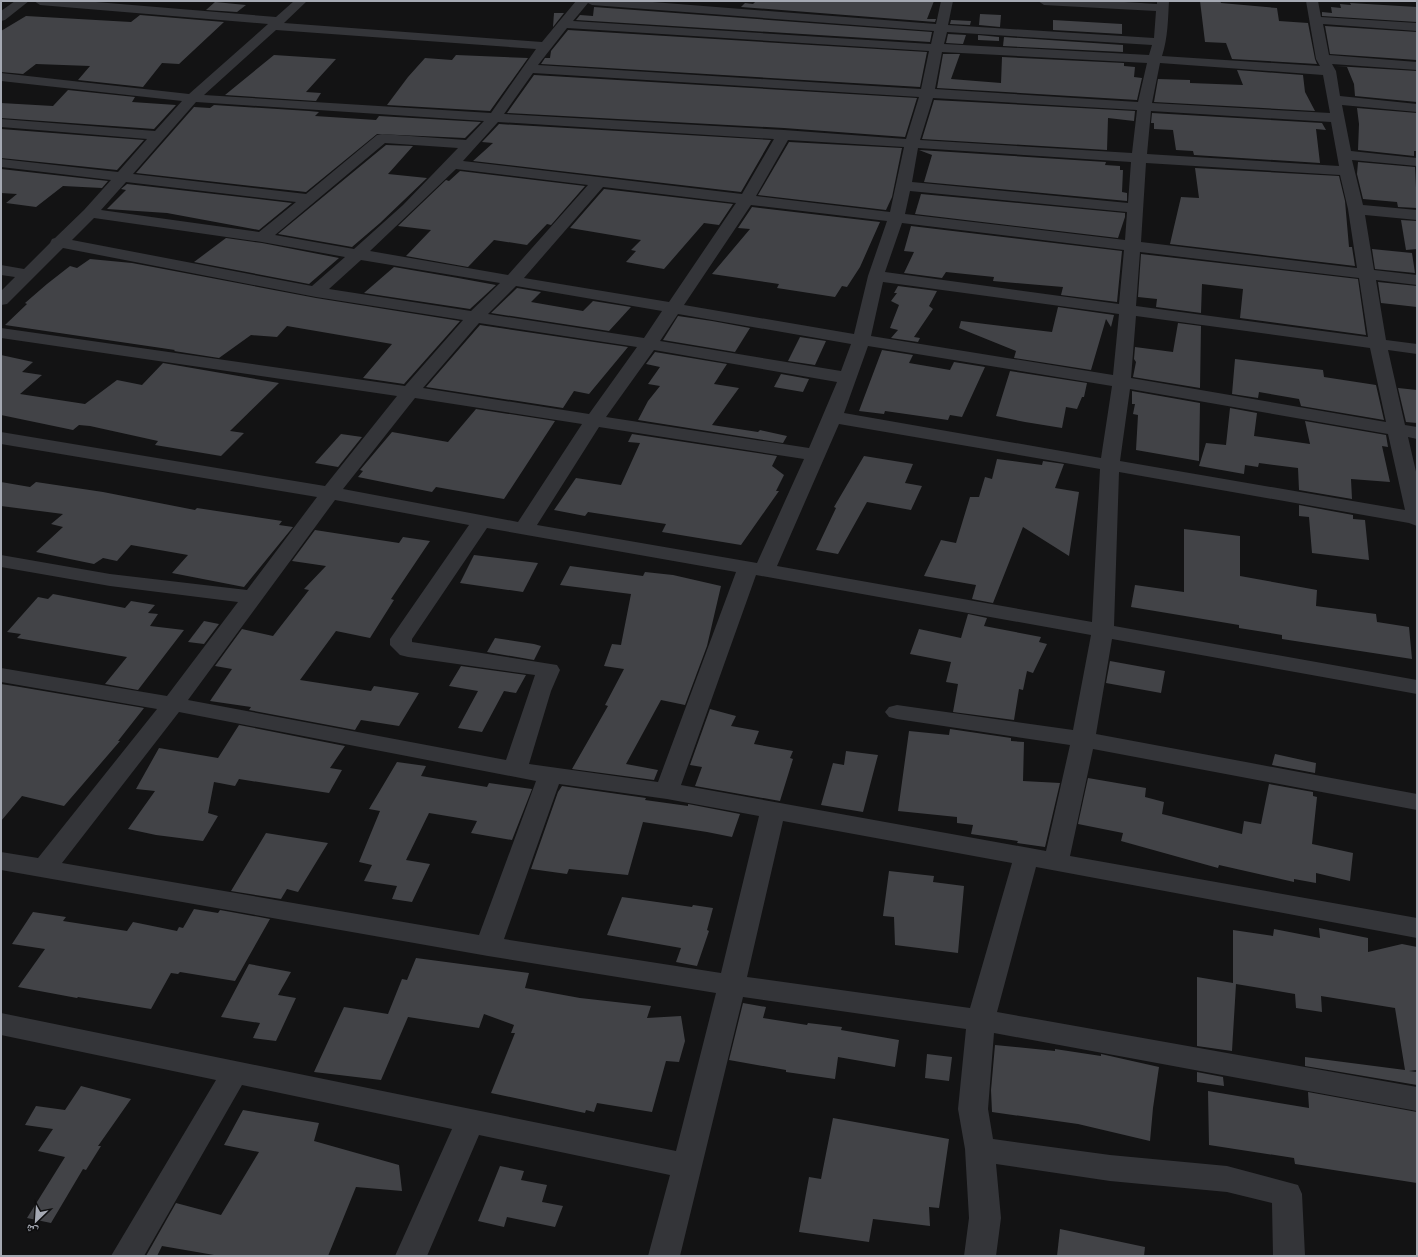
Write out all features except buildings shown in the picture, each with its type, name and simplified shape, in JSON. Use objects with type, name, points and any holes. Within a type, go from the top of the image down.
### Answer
[{"type":"street","points":[[1,17],[23,1]]},
{"type":"street","points":[[40,1],[276,24],[545,46]]},
{"type":"street","points":[[1,300],[58,242],[90,213],[192,98],[301,1]]},
{"type":"street","points":[[316,292],[408,208],[452,164],[494,118],[545,46],[583,1]]},
{"type":"street","points":[[592,1],[942,28],[1160,42]]},
{"type":"street","points":[[668,791],[756,570],[816,455],[833,417],[861,340],[876,276],[896,217],[904,186],[912,142],[927,93],[947,1]]},
{"type":"street","points":[[1044,1],[1164,4],[1160,42],[1154,59],[1144,107],[1139,156],[1134,245],[1127,310],[1122,382],[1110,465],[1103,630],[1083,739],[1056,862]]},
{"type":"street","points":[[833,417],[1417,518],[1378,344],[1356,209],[1312,1]]},
{"type":"street","points":[[1316,20],[1417,27]]},
{"type":"street","points":[[565,24],[936,48],[1154,59],[1326,65],[1417,66]]},
{"type":"street","points":[[530,69],[1337,118]]},
{"type":"street","points":[[1,77],[192,98],[494,118],[1139,156],[1346,163],[1417,162]]},
{"type":"street","points":[[1334,100],[1417,108]]},
{"type":"street","points":[[1,123],[158,136]]},
{"type":"street","points":[[524,530],[594,420],[649,344],[746,200],[784,134]]},
{"type":"street","points":[[262,237],[361,157],[382,138],[470,144]]},
{"type":"street","points":[[1,163],[124,176],[308,199]]},
{"type":"street","points":[[452,164],[598,183],[1134,245],[1417,280]]},
{"type":"street","points":[[44,868],[173,704],[251,597],[330,493],[410,392],[474,318],[513,280],[598,183]]},
{"type":"street","points":[[904,186],[1136,208]]},
{"type":"street","points":[[1356,209],[1417,215]]},
{"type":"street","points":[[90,213],[262,237],[861,340],[1122,382],[1417,433]]},
{"type":"street","points":[[58,242],[316,292],[474,318],[649,344],[847,378]]},
{"type":"street","points":[[1,270],[27,274]]},
{"type":"street","points":[[876,276],[1417,349]]},
{"type":"street","points":[[1,332],[410,392],[816,455]]},
{"type":"street","points":[[1,438],[330,493],[524,530],[1103,630],[1417,687]]},
{"type":"street","points":[[481,522],[401,640],[401,645],[408,650],[549,670],[540,691],[515,770]]},
{"type":"street","points":[[1,562],[110,580],[251,597]]},
{"type":"street","points":[[1,675],[173,704],[515,770],[668,791],[1417,928]]},
{"type":"street","points":[[897,712],[1083,739],[1417,802]]},
{"type":"street","points":[[488,946],[550,775]]},
{"type":"street","points":[[664,1256],[732,985],[773,811]]},
{"type":"street","points":[[980,1256],[985,1218],[980,1149],[973,1109],[980,1020],[1026,857]]},
{"type":"street","points":[[1,861],[488,946],[732,985],[980,1020],[1417,1099]]},
{"type":"street","points":[[1,1024],[234,1074],[687,1166]]},
{"type":"street","points":[[127,1256],[234,1074]]},
{"type":"street","points":[[411,1256],[470,1122]]},
{"type":"street","points":[[980,1149],[1110,1168],[1228,1178],[1287,1194],[1289,1256]]}]
